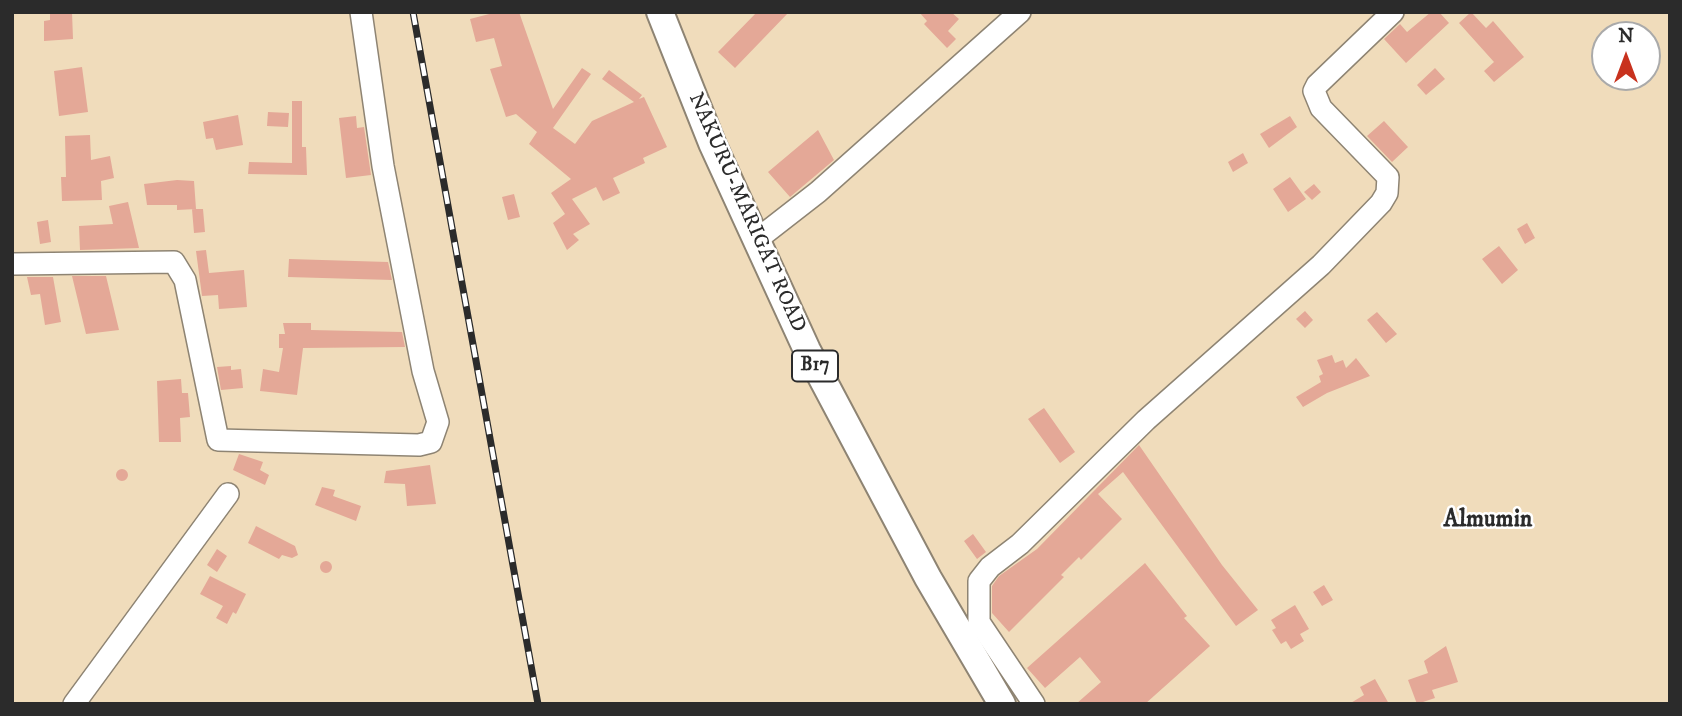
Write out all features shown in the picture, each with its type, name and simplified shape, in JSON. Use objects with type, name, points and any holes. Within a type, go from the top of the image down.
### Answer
[{"type":"main road","name":"NAKURU-MARIGAT ROAD","points":[[660,12],[755,242],[860,452],[928,578],[1002,704]]},
{"type":"street","points":[[12,264],[174,262],[185,279],[218,440],[419,445],[431,442],[438,422],[423,371],[385,178],[361,12]]},
{"type":"street","points":[[755,242],[818,192],[1020,12]]},
{"type":"street","points":[[1034,704],[979,622],[979,581],[990,567],[1020,544],[1146,420],[1321,265],[1381,203],[1387,193],[1388,177],[1321,108],[1314,91],[1317,85],[1393,12]]},
{"type":"street","points":[[74,704],[228,494]]},
{"type":"building","points":[[50,12],[72,12],[73,39],[44,41],[44,21],[50,20]]},
{"type":"building","points":[[497,12],[519,12],[553,109],[582,68],[591,74],[553,128],[575,144],[592,121],[634,102],[602,79],[609,70],[642,95],[639,99],[644,97],[667,147],[643,158],[645,163],[613,178],[620,193],[603,201],[596,187],[572,199],[590,224],[573,234],[579,240],[567,250],[553,223],[565,214],[551,193],[571,179],[529,144],[537,132],[516,114],[506,117],[490,69],[502,66],[494,38],[476,42],[470,19]]},
{"type":"building","points":[[757,12],[789,12],[735,68],[718,52]]},
{"type":"building","points":[[919,12],[951,12],[959,19],[948,31],[956,39],[947,48],[924,24],[927,21]]},
{"type":"building","points":[[1431,12],[1439,12],[1449,23],[1406,63],[1384,39],[1400,24],[1407,32]]},
{"type":"building","points":[[1471,12],[1486,28],[1493,21],[1524,57],[1494,82],[1484,71],[1494,62],[1459,23]]},
{"type":"building","points":[[82,67],[88,112],[59,116],[54,71]]},
{"type":"building","points":[[1435,68],[1445,79],[1426,95],[1417,85]]},
{"type":"building","points":[[292,101],[302,101],[302,147],[306,147],[307,175],[248,174],[249,162],[292,163]]},
{"type":"building","points":[[268,112],[289,113],[288,127],[267,126]]},
{"type":"building","points":[[238,115],[243,145],[216,150],[213,138],[206,139],[203,122]]},
{"type":"building","points":[[356,116],[357,128],[364,127],[371,175],[346,178],[339,118]]},
{"type":"building","points":[[1290,116],[1297,127],[1269,148],[1260,134]]},
{"type":"building","points":[[1384,121],[1408,147],[1392,162],[1367,136]]},
{"type":"building","points":[[818,130],[834,160],[790,197],[768,172]]},
{"type":"building","points":[[90,135],[91,160],[110,156],[114,178],[101,181],[102,200],[62,201],[61,177],[66,177],[65,136]]},
{"type":"building","points":[[1243,153],[1248,163],[1233,172],[1228,162]]},
{"type":"building","points":[[1290,177],[1306,199],[1288,212],[1273,189]]},
{"type":"building","points":[[194,181],[196,209],[177,210],[177,205],[147,205],[144,184]]},
{"type":"building","points":[[1314,184],[1321,192],[1312,200],[1304,192]]},
{"type":"building","points":[[514,194],[520,217],[508,220],[502,197]]},
{"type":"building","points":[[128,202],[139,248],[80,250],[79,226],[113,224],[109,206]]},
{"type":"building","points":[[192,209],[203,209],[205,232],[194,233]]},
{"type":"building","points":[[48,220],[51,242],[40,244],[37,222]]},
{"type":"building","points":[[1527,223],[1535,238],[1525,244],[1517,229]]},
{"type":"building","points":[[1499,246],[1518,270],[1502,284],[1482,259]]},
{"type":"building","points":[[206,250],[209,273],[244,270],[247,307],[219,309],[218,295],[202,296],[196,251]]},
{"type":"building","points":[[289,259],[388,262],[392,280],[288,277]]},
{"type":"building","points":[[72,276],[106,276],[119,330],[86,334]]},
{"type":"building","points":[[27,277],[53,277],[61,322],[45,325],[40,294],[31,295]]},
{"type":"building","points":[[1305,311],[1313,320],[1305,328],[1296,319]]},
{"type":"building","points":[[1377,312],[1397,334],[1386,343],[1367,320]]},
{"type":"building","points":[[283,323],[311,323],[311,330],[402,332],[405,347],[303,348],[297,395],[260,391],[263,369],[279,372],[283,348],[279,348],[279,334],[285,334]]},
{"type":"building","points":[[1332,355],[1335,363],[1343,360],[1346,368],[1356,358],[1370,376],[1327,393],[1303,407],[1296,397],[1321,382],[1319,376],[1323,374],[1317,360]]},
{"type":"building","points":[[231,366],[231,370],[241,369],[243,388],[221,390],[217,367]]},
{"type":"building","points":[[181,379],[182,393],[188,393],[190,417],[180,418],[181,442],[159,442],[157,381]]},
{"type":"building","points":[[1044,408],[1075,452],[1060,463],[1028,419]]},
{"type":"building","points":[[1139,445],[1222,565],[1258,610],[1236,626],[1123,472],[1098,494],[1122,519],[1081,560],[1079,557],[1061,575],[1064,577],[1009,632],[992,613],[992,586],[999,576],[1037,549]]},
{"type":"building","points":[[239,454],[263,462],[260,470],[269,475],[265,485],[233,470]]},
{"type":"building","points":[[430,465],[436,504],[407,506],[405,484],[384,483],[386,471]]},
{"type":"building","points":[[122,469],[128,475],[122,481],[116,475]]},
{"type":"building","points":[[322,487],[335,490],[333,496],[361,506],[356,521],[315,505]]},
{"type":"building","points":[[256,526],[295,546],[298,555],[292,558],[282,555],[279,559],[248,543]]},
{"type":"building","points":[[973,534],[986,552],[977,559],[964,541]]},
{"type":"building","points":[[217,549],[227,556],[217,572],[207,565]]},
{"type":"building","points":[[326,561],[332,567],[326,573],[320,567]]},
{"type":"building","points":[[1145,563],[1187,616],[1184,618],[1210,646],[1145,704],[1076,704],[1101,682],[1080,657],[1045,688],[1027,668]]},
{"type":"building","points":[[210,576],[246,594],[236,614],[233,612],[227,624],[216,618],[223,606],[200,594]]},
{"type":"building","points":[[1324,585],[1333,600],[1322,606],[1313,592]]},
{"type":"building","points":[[1295,605],[1309,629],[1300,634],[1304,641],[1291,649],[1286,641],[1281,644],[1272,630],[1276,628],[1271,620]]},
{"type":"building","points":[[1446,646],[1458,682],[1432,690],[1435,698],[1417,704],[1408,680],[1428,673],[1424,661]]},
{"type":"building","points":[[1375,679],[1389,704],[1349,704],[1364,695],[1360,687]]},
{"type":"railway","points":[[413,12],[538,704]]},
{"type":"district","name":"Almumin","points":[[1488,521]]}]
